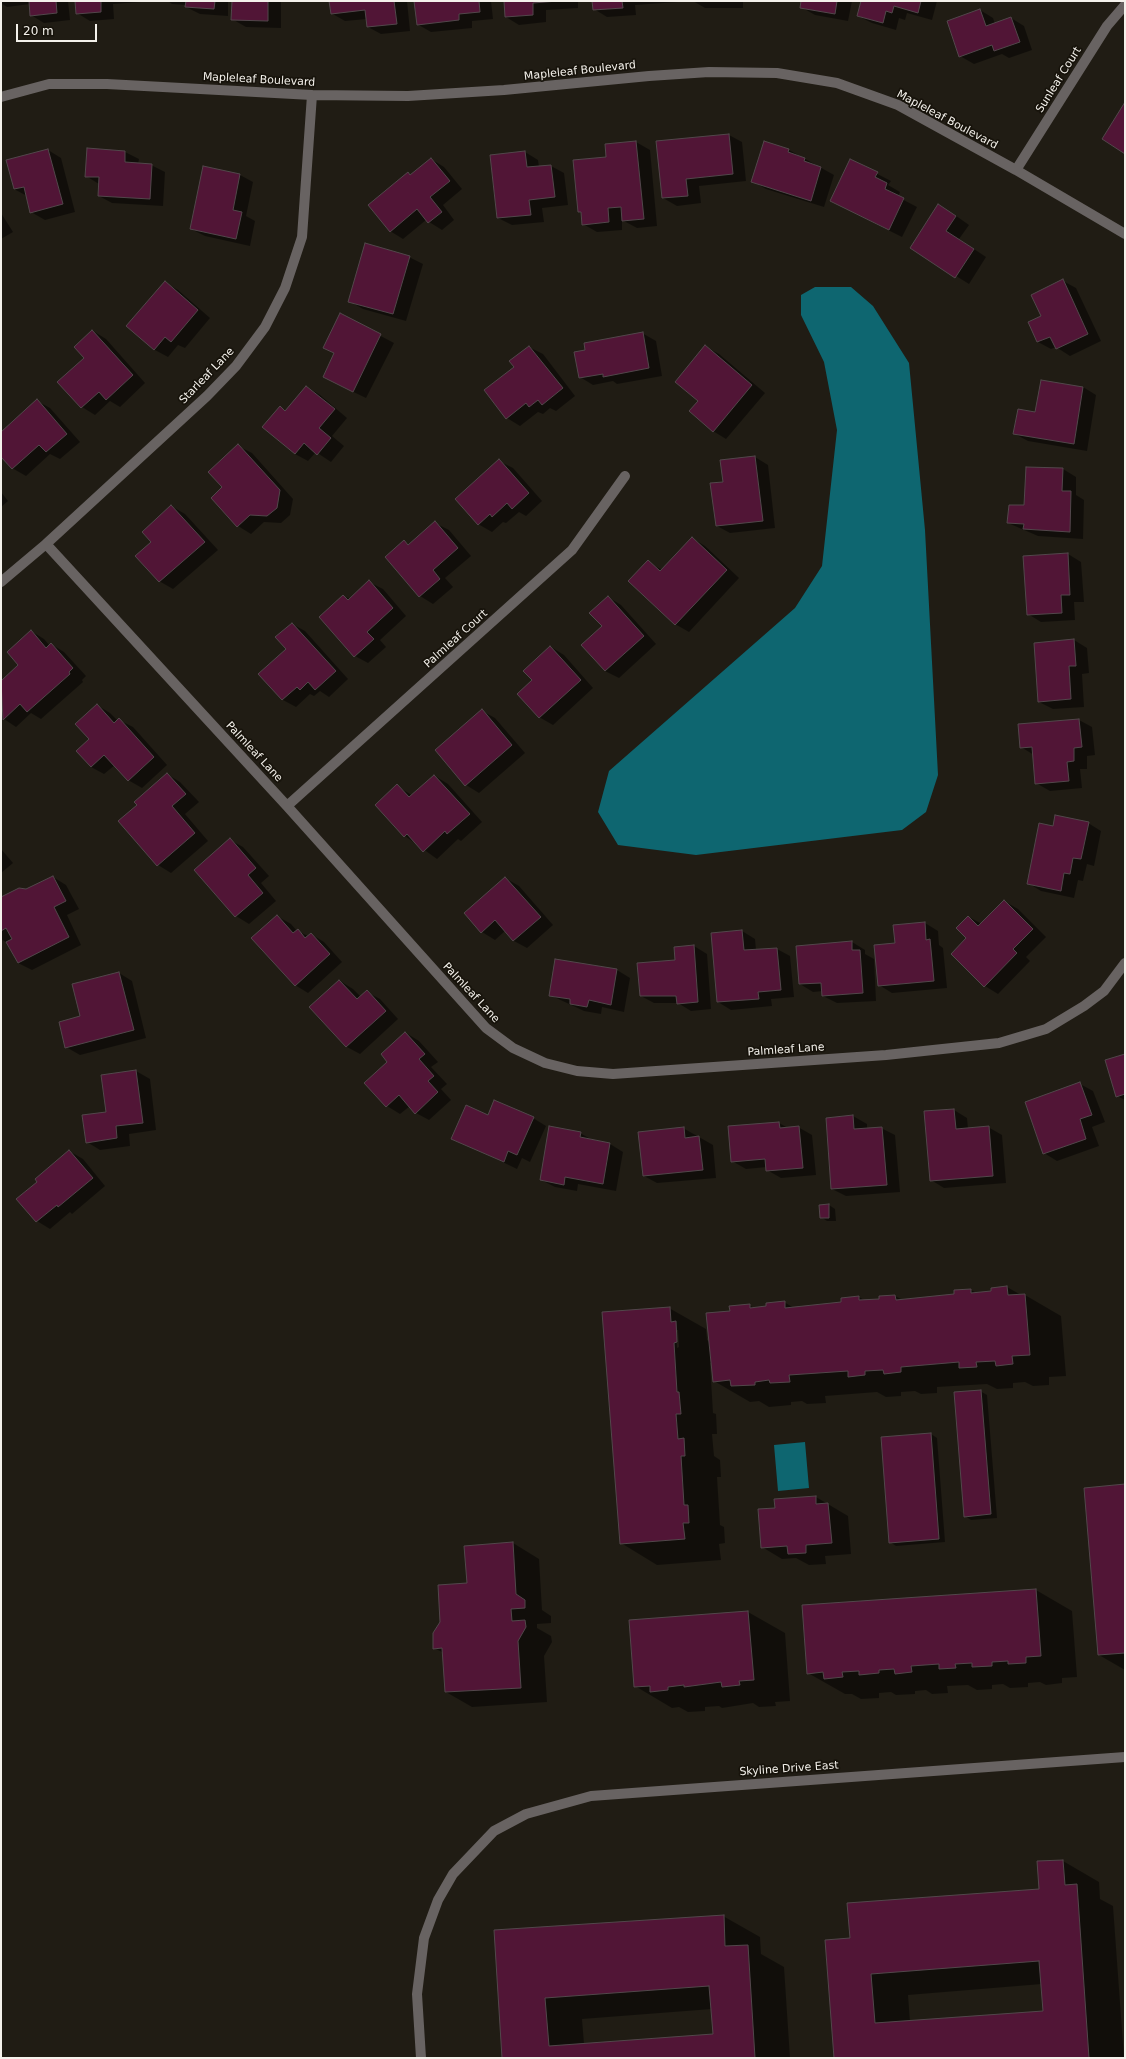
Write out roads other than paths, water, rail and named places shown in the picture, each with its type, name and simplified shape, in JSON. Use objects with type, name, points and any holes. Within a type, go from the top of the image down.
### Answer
[{"type":"street","name":"Sunleaf Court","points":[[1016,170],[1107,26],[1125,5]]},
{"type":"street","name":"Mapleleaf Boulevard","points":[[1,97],[50,84],[107,84],[312,95],[408,96],[504,90],[656,75],[709,72],[777,73],[837,83],[898,105],[1016,170],[1125,234]]},
{"type":"street","name":"Starleaf Lane","points":[[1,582],[46,544],[207,396],[236,366],[265,327],[285,288],[302,237],[312,95]]},
{"type":"street","name":"Palmleaf Court","points":[[287,806],[572,550],[625,476]]},
{"type":"street","name":"Palmleaf Lane","points":[[46,544],[287,806],[486,1028],[513,1048],[545,1063],[577,1071],[613,1074],[886,1055],[999,1044],[1046,1029],[1084,1006],[1104,991],[1125,963]]},
{"type":"street","name":"Skyline Drive East","points":[[422,2058],[417,1994],[424,1938],[438,1900],[453,1874],[494,1832],[526,1814],[590,1796],[1125,1757]]},
{"type":"water","points":[[815,287],[851,287],[873,306],[909,363],[925,530],[938,775],[926,812],[902,830],[696,855],[618,845],[598,812],[609,771],[795,608],[822,566],[837,430],[824,362],[801,315],[801,295]]},
{"type":"water","points":[[805,1442],[809,1488],[778,1491],[774,1445]]}]
